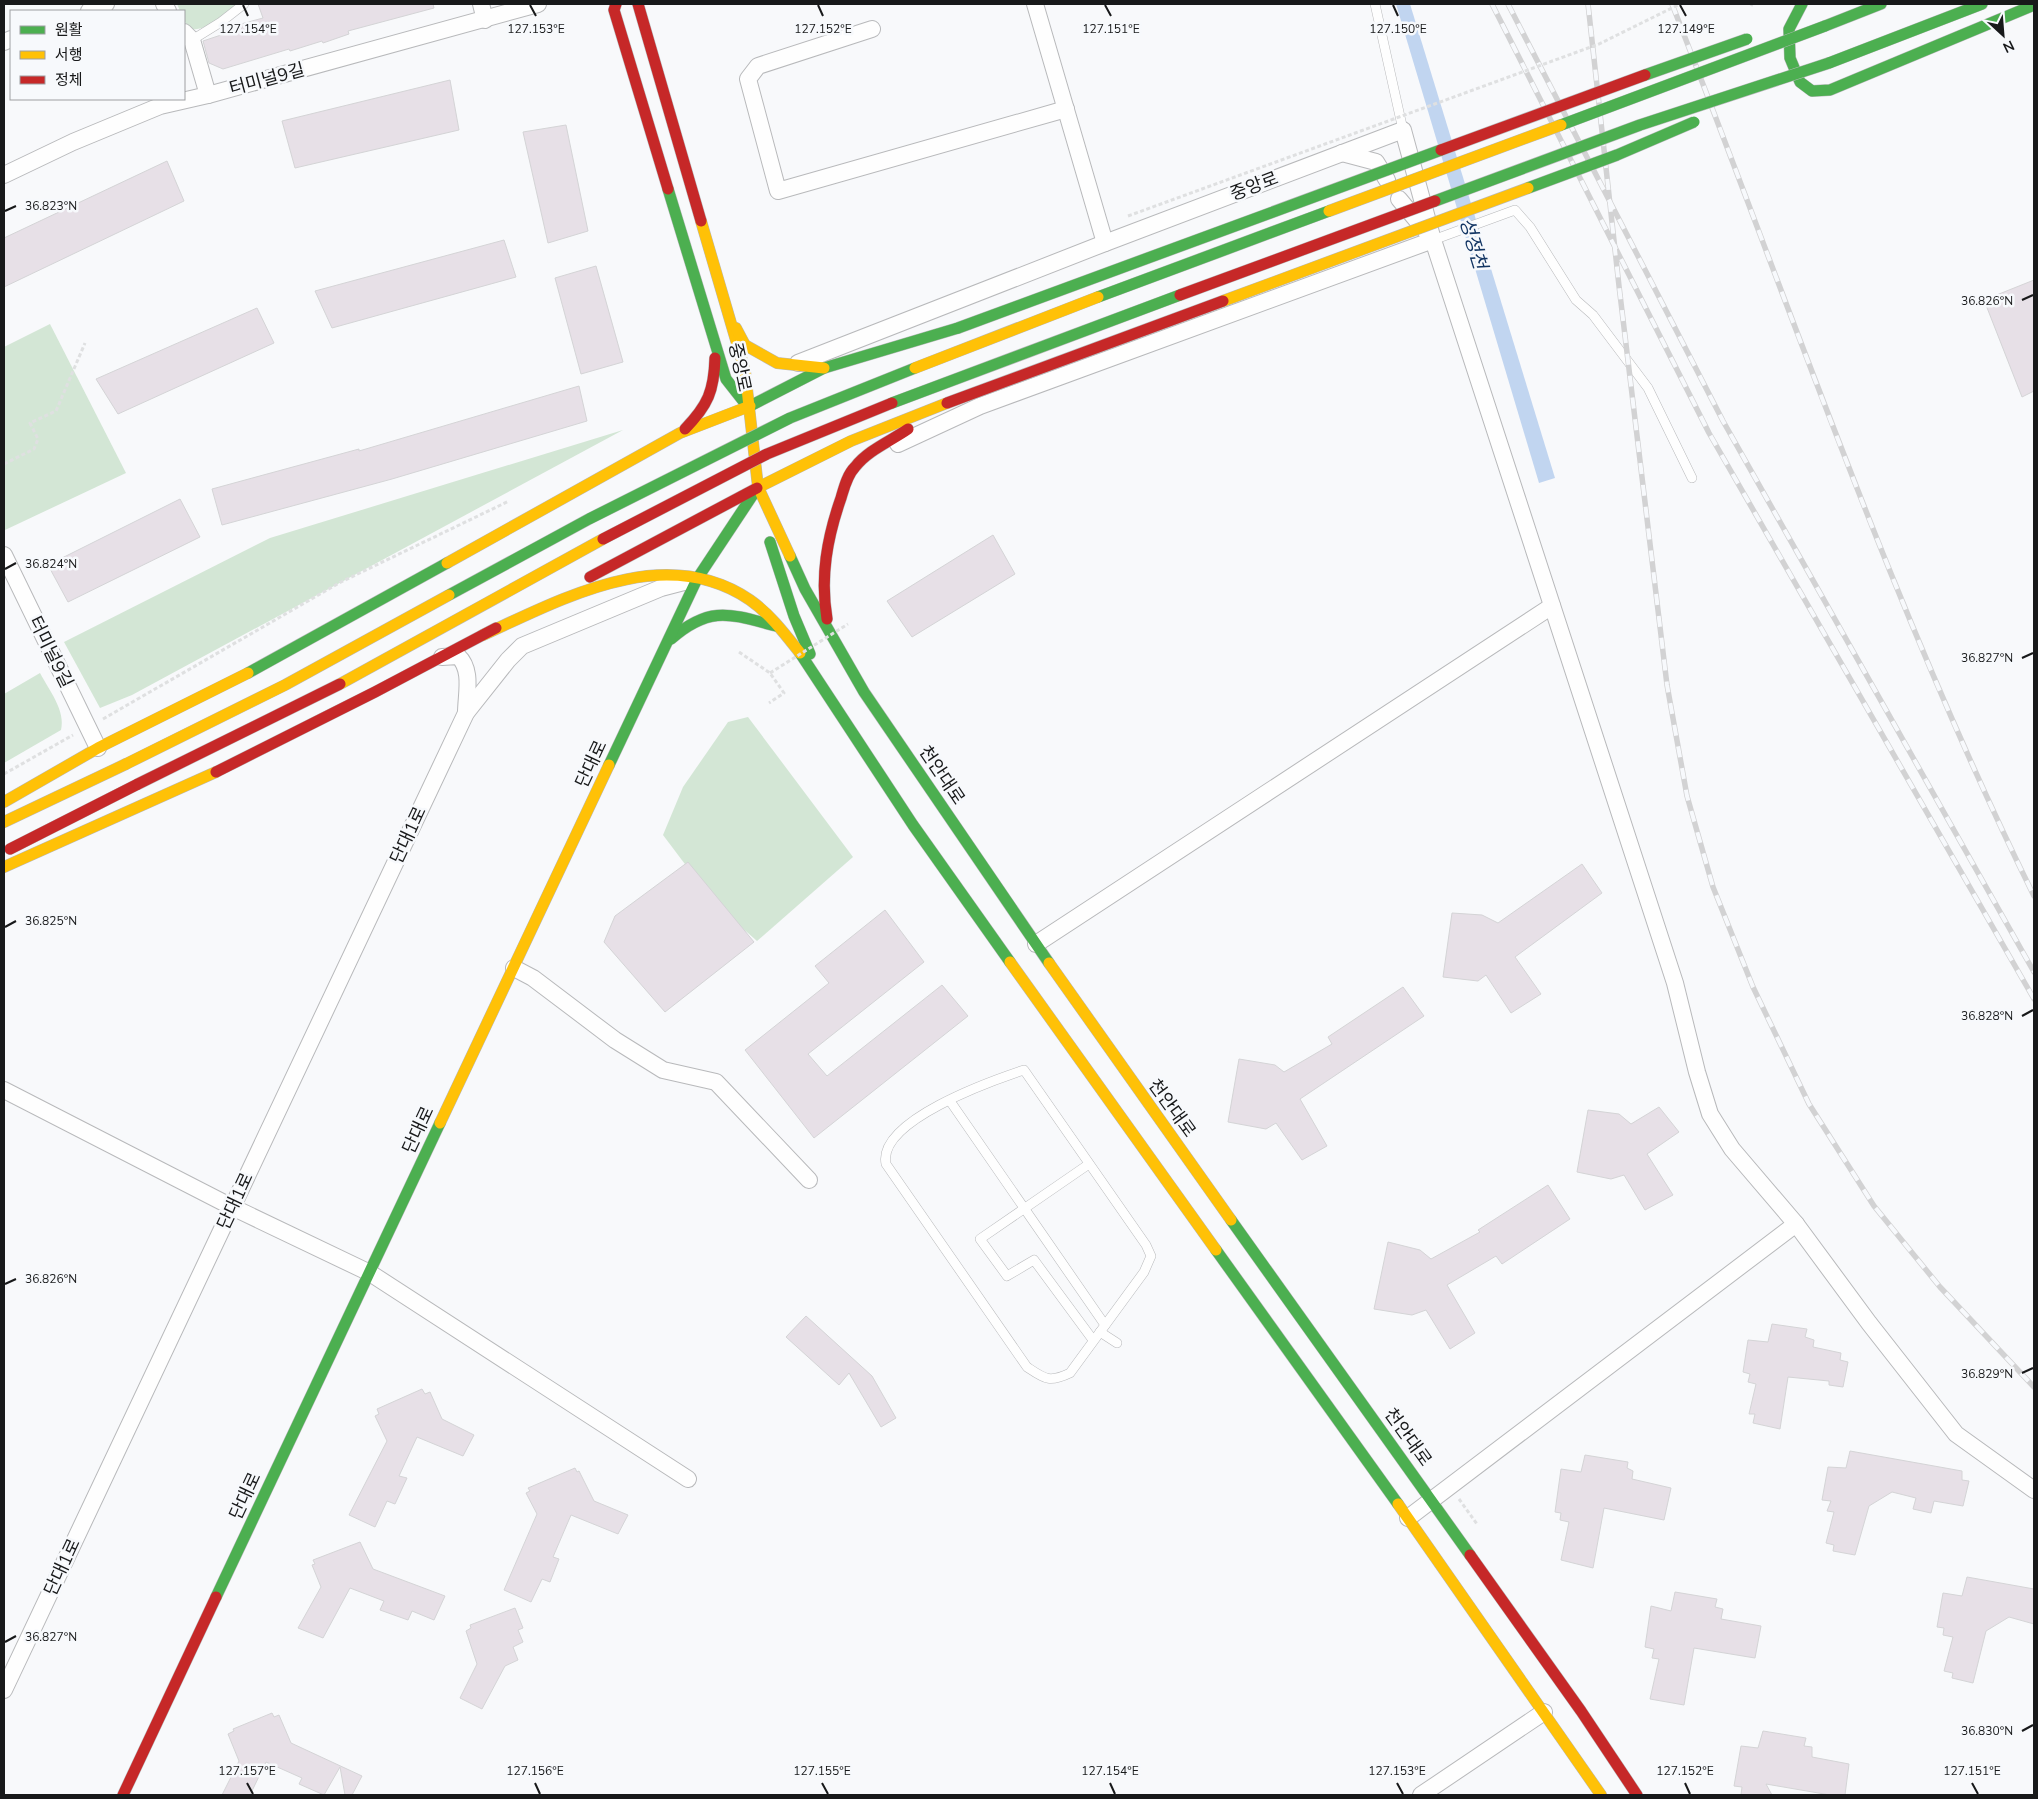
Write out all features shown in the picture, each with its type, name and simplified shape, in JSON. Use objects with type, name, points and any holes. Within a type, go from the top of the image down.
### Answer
[{"type":"main road","name":"중앙로","points":[[616,4],[614,10],[726,379],[748,407]]},
{"type":"main road","name":"중앙로","points":[[638,4],[745,371],[748,407]]},
{"type":"main road","points":[[1802,4],[1789,29],[1790,58],[1800,82],[1812,91],[1830,90],[2034,5]]},
{"type":"main road","points":[[1830,11],[1852,4]]},
{"type":"main road","points":[[4,822],[285,685],[589,519],[790,418],[1040,319],[1882,4]]},
{"type":"main road","points":[[4,867],[101,827],[291,737],[758,486],[851,441],[947,403],[1617,156],[1829,63],[1982,4]]},
{"type":"main road","points":[[1775,30],[1813,17]]},
{"type":"main road","points":[[4,802],[98,748],[228,684],[680,433],[748,407],[824,368],[958,328],[1690,58],[1756,36]]},
{"type":"main road","points":[[4,852],[330,689],[580,551],[767,454],[955,378],[1640,125],[1829,63]]},
{"type":"main road","points":[[724,302],[745,345],[777,363],[824,368]]},
{"type":"main road","points":[[680,433],[703,410],[714,388],[716,346]]},
{"type":"main road","points":[[831,634],[824,601],[825,558],[832,521],[856,464],[947,403]]},
{"type":"main road","name":"천안대로","points":[[748,407],[758,486],[805,588],[864,692],[1036,944],[1581,1711],[1637,1795]]},
{"type":"main road","points":[[758,486],[774,556],[794,616],[820,678]]},
{"type":"main road","name":"단대로","points":[[123,1795],[697,579],[758,486]]},
{"type":"main road","points":[[483,635],[589,588],[633,575],[678,575],[697,579],[733,590],[766,612],[820,678],[939,863],[1408,1518],[1601,1795]]},
{"type":"main road","points":[[667,643],[686,624],[710,614],[738,617],[777,626]]},
{"type":"street","points":[[480,4],[485,20]]},
{"type":"street","name":"터미널9길","points":[[4,176],[73,142],[160,106],[208,95],[538,4]]},
{"type":"street","points":[[1035,4],[1105,243]]},
{"type":"street","points":[[872,29],[758,66],[748,80],[778,191],[1066,109]]},
{"type":"street","points":[[186,37],[208,95]]},
{"type":"street","points":[[1403,130],[1433,240],[1675,983],[1697,1072],[1710,1114],[1732,1149],[1796,1224],[1869,1323],[1956,1434],[2034,1490]]},
{"type":"street","name":"중앙로","points":[[794,365],[1105,243],[1403,130]]},
{"type":"street","points":[[1342,153],[1376,162],[1398,199],[1433,240]]},
{"type":"street","points":[[1380,260],[1402,225],[1398,199]]},
{"type":"street","points":[[856,464],[980,406],[1433,240]]},
{"type":"street","name":"터미널9길","points":[[4,555],[98,748]]},
{"type":"street","points":[[466,713],[508,660],[522,646],[661,588],[697,579]]},
{"type":"street","points":[[1036,944],[1552,606]]},
{"type":"street","points":[[442,657],[458,656],[465,663],[468,676],[466,713]]},
{"type":"street","name":"단대1로","points":[[4,1690],[466,713]]},
{"type":"street","points":[[514,968],[533,978],[615,1040],[663,1070],[716,1082],[810,1180]]},
{"type":"street","points":[[4,1090],[232,1207],[370,1273],[688,1479]]},
{"type":"street","points":[[1408,1518],[1796,1224]]},
{"type":"street","points":[[1421,1795],[1544,1712]]},
{"type":"lane","points":[[186,37],[221,22],[244,4]]},
{"type":"lane","points":[[1375,4],[1403,130]]},
{"type":"lane","points":[[1433,240],[1515,210],[1530,227],[1576,300],[1593,315],[1648,388],[1692,478]]},
{"type":"lane","points":[[1024,1070],[1151,1256],[1144,1272],[1070,1372],[1059,1378],[1045,1379],[1027,1366],[886,1164],[884,1155],[891,1142],[902,1130],[927,1111],[950,1101],[988,1083],[1024,1070]]},
{"type":"lane","points":[[950,1101],[1024,1209],[1102,1329],[1117,1344]]},
{"type":"lane","points":[[1089,1164],[980,1239],[1007,1276],[1034,1260],[1093,1340]]},
{"type":"path","points":[[1128,216],[1600,44],[1680,4]]},
{"type":"path","points":[[4,464],[34,449],[38,439],[30,423],[56,411],[85,342]]},
{"type":"path","points":[[4,774],[341,582],[515,498]]},
{"type":"path","points":[[770,673],[848,624]]},
{"type":"path","points":[[739,652],[770,673],[784,693],[768,703]]},
{"type":"green space","points":[[177,4],[237,4],[214,22],[195,29],[188,29],[185,22],[185,10],[180,10]]},
{"type":"green space","points":[[50,324],[126,473],[5,530],[4,347]]},
{"type":"green space","points":[[623,430],[132,695],[100,708],[64,642],[270,538]]},
{"type":"green space","points":[[40,673],[59,708],[62,723],[61,730],[4,763],[4,694]]},
{"type":"green space","points":[[748,717],[853,857],[757,941],[715,904],[663,835],[683,787],[728,722]]},
{"type":"water","name":"성정천","points":[[1396,4],[1410,4],[1555,478],[1539,483]]},
{"type":"building","points":[[258,4],[433,4],[434,8],[348,31],[349,34],[323,43],[322,41],[290,51],[289,49],[223,69],[209,63],[203,41],[242,28],[241,24],[263,18]]},
{"type":"building","points":[[450,80],[459,130],[295,168],[282,121]]},
{"type":"building","points":[[566,125],[588,231],[548,243],[523,132]]},
{"type":"building","points":[[167,161],[184,201],[4,287],[4,238]]},
{"type":"building","points":[[504,240],[516,277],[332,328],[315,291]]},
{"type":"building","points":[[596,266],[623,362],[581,374],[555,278]]},
{"type":"building","points":[[2034,280],[2034,391],[2022,397],[1984,300]]},
{"type":"building","points":[[257,308],[274,343],[118,414],[96,379]]},
{"type":"building","points":[[579,386],[587,421],[392,479],[222,525],[212,489],[359,449],[359,451]]},
{"type":"building","points":[[180,499],[200,537],[68,602],[48,565]]},
{"type":"building","points":[[993,535],[1015,574],[912,637],[887,601]]},
{"type":"building","points":[[688,862],[754,942],[665,1012],[604,942],[615,916]]},
{"type":"building","points":[[1582,864],[1602,893],[1515,957],[1541,994],[1511,1013],[1486,975],[1478,981],[1443,977],[1452,913],[1482,915],[1498,923]]},
{"type":"building","points":[[885,910],[924,962],[808,1054],[827,1076],[942,985],[968,1016],[814,1138],[745,1050],[829,983],[815,966]]},
{"type":"building","points":[[1403,987],[1424,1016],[1300,1099],[1327,1146],[1302,1160],[1276,1123],[1266,1129],[1228,1122],[1239,1059],[1275,1065],[1284,1072],[1332,1044],[1328,1037]]},
{"type":"building","points":[[1659,1107],[1679,1132],[1647,1154],[1673,1195],[1645,1210],[1624,1175],[1611,1179],[1577,1172],[1588,1110],[1619,1114],[1631,1124]]},
{"type":"building","points":[[1548,1185],[1570,1219],[1502,1264],[1496,1256],[1447,1285],[1475,1333],[1450,1349],[1426,1310],[1412,1315],[1374,1309],[1388,1242],[1420,1250],[1431,1259],[1480,1232],[1478,1230]]},
{"type":"building","points":[[806,1316],[872,1376],[896,1418],[881,1427],[849,1373],[839,1385],[786,1337]]},
{"type":"building","points":[[1772,1324],[1807,1329],[1805,1337],[1814,1340],[1813,1347],[1841,1353],[1840,1360],[1848,1362],[1843,1387],[1829,1385],[1829,1381],[1788,1377],[1780,1429],[1753,1423],[1755,1414],[1749,1414],[1756,1384],[1748,1382],[1750,1374],[1743,1372],[1748,1340],[1768,1342]]},
{"type":"building","points":[[422,1389],[425,1394],[430,1392],[442,1419],[474,1435],[463,1456],[417,1437],[399,1476],[407,1478],[395,1504],[387,1501],[375,1527],[349,1515],[387,1441],[375,1416],[379,1414],[377,1409]]},
{"type":"building","points":[[1850,1451],[1962,1471],[1962,1480],[1969,1481],[1963,1506],[1934,1501],[1931,1513],[1913,1509],[1916,1498],[1892,1492],[1869,1506],[1855,1555],[1833,1551],[1834,1545],[1826,1543],[1834,1512],[1827,1511],[1831,1501],[1822,1500],[1828,1467],[1846,1468]]},
{"type":"building","points":[[1585,1455],[1628,1462],[1627,1468],[1633,1471],[1632,1479],[1671,1488],[1664,1520],[1604,1508],[1593,1568],[1561,1560],[1569,1522],[1560,1520],[1561,1513],[1555,1512],[1561,1469],[1581,1472]]},
{"type":"building","points":[[575,1468],[577,1472],[579,1471],[594,1501],[628,1515],[618,1534],[571,1515],[553,1557],[559,1559],[550,1582],[542,1579],[531,1602],[504,1590],[537,1514],[526,1493],[530,1491],[528,1488]]},
{"type":"building","points":[[360,1542],[373,1569],[445,1596],[434,1620],[412,1611],[408,1620],[380,1610],[384,1601],[350,1588],[323,1638],[298,1628],[321,1587],[312,1565],[315,1564],[313,1560]]},
{"type":"building","points":[[1967,1577],[2034,1589],[2034,1624],[2009,1617],[1986,1631],[1973,1683],[1952,1678],[1953,1673],[1944,1671],[1953,1637],[1943,1635],[1944,1628],[1937,1627],[1943,1593],[1962,1596]]},
{"type":"building","points":[[1675,1592],[1717,1599],[1715,1607],[1723,1609],[1721,1619],[1761,1626],[1755,1658],[1694,1648],[1684,1705],[1650,1699],[1659,1659],[1652,1658],[1654,1649],[1645,1647],[1651,1606],[1671,1611]]},
{"type":"building","points":[[515,1608],[523,1628],[518,1630],[523,1642],[513,1647],[518,1660],[505,1666],[482,1709],[460,1698],[477,1664],[466,1631],[471,1628],[470,1625]]},
{"type":"building","points":[[272,1713],[274,1717],[279,1715],[291,1743],[362,1776],[352,1795],[345,1795],[340,1767],[324,1795],[299,1784],[302,1778],[266,1762],[250,1795],[222,1795],[239,1761],[228,1734],[234,1731],[233,1729]]},
{"type":"building","points":[[1763,1731],[1806,1738],[1804,1746],[1812,1747],[1812,1757],[1849,1764],[1845,1795],[1830,1795],[1766,1784],[1772,1795],[1741,1795],[1742,1787],[1734,1786],[1741,1746],[1758,1748]]},
{"type":"railway","points":[[1492,4],[1709,433],[2034,999]]},
{"type":"railway","points":[[1508,4],[1723,421],[2034,972]]},
{"type":"railway","points":[[1588,4],[1619,286],[1667,685],[1687,796],[1713,887],[1753,987],[1809,1104],[1874,1206],[1940,1287],[2034,1387]]},
{"type":"railway","points":[[1672,4],[1888,566],[1982,787],[2034,896]]},
{"type":"traffic: fast","points":[[1802,4],[1789,29],[1790,58],[1800,82],[1812,91],[1830,90],[2034,5]]},
{"type":"traffic: fast","points":[[1825,26],[1881,4]]},
{"type":"traffic: fast","points":[[1829,63],[1982,4]]},
{"type":"traffic: fast","points":[[1561,125],[1825,26]]},
{"type":"traffic: fast","points":[[1645,75],[1747,39]]},
{"type":"traffic: fast","points":[[1435,201],[1640,125],[1829,63]]},
{"type":"traffic: fast","points":[[1528,188],[1617,155],[1694,122]]},
{"type":"traffic: fast","points":[[958,328],[1441,150]]},
{"type":"traffic: fast","points":[[668,189],[726,379],[748,407]]},
{"type":"traffic: fast","points":[[1098,297],[1329,211]]},
{"type":"traffic: fast","points":[[892,403],[1180,295]]},
{"type":"traffic: fast","points":[[750,406],[824,368],[958,328]]},
{"type":"traffic: fast","points":[[449,595],[589,519],[790,418],[915,368]]},
{"type":"traffic: fast","points":[[609,765],[697,579],[758,487]]},
{"type":"traffic: fast","points":[[770,542],[794,616],[810,654]]},
{"type":"traffic: fast","points":[[790,556],[805,589],[864,692],[1049,963]]},
{"type":"traffic: fast","points":[[248,673],[447,563]]},
{"type":"traffic: fast","points":[[671,639],[697,621],[721,615],[746,618],[776,626]]},
{"type":"traffic: fast","points":[[800,653],[913,825],[1010,962]]},
{"type":"traffic: fast","points":[[216,1597],[440,1123]]},
{"type":"traffic: fast","points":[[1231,1220],[1470,1555]]},
{"type":"traffic: fast","points":[[1216,1250],[1398,1504]]},
{"type":"traffic: slow","points":[[1329,211],[1561,125]]},
{"type":"traffic: slow","points":[[1223,301],[1528,188]]},
{"type":"traffic: slow","points":[[701,221],[745,371],[758,487],[790,556]]},
{"type":"traffic: slow","points":[[915,368],[1098,297]]},
{"type":"traffic: slow","points":[[736,328],[745,345],[777,363],[824,368]]},
{"type":"traffic: slow","points":[[757,488],[851,441],[947,403]]},
{"type":"traffic: slow","points":[[447,563],[680,433],[750,406]]},
{"type":"traffic: slow","points":[[340,684],[603,539]]},
{"type":"traffic: slow","points":[[483,635],[581,592],[615,582],[650,576],[684,576],[717,583],[750,600],[771,618],[800,653]]},
{"type":"traffic: slow","points":[[126,764],[285,685],[449,595]]},
{"type":"traffic: slow","points":[[4,802],[98,748],[248,673]]},
{"type":"traffic: slow","points":[[4,822],[126,764]]},
{"type":"traffic: slow","points":[[440,1123],[609,765]]},
{"type":"traffic: slow","points":[[4,867],[216,772]]},
{"type":"traffic: slow","points":[[1010,962],[1216,1250]]},
{"type":"traffic: slow","points":[[1049,963],[1231,1220]]},
{"type":"traffic: slow","points":[[1398,1504],[1601,1795]]},
{"type":"traffic: jam","points":[[616,4],[614,10],[668,189]]},
{"type":"traffic: jam","points":[[638,4],[701,221]]},
{"type":"traffic: jam","points":[[1441,150],[1645,75]]},
{"type":"traffic: jam","points":[[1180,295],[1435,201]]},
{"type":"traffic: jam","points":[[947,403],[1223,301]]},
{"type":"traffic: jam","points":[[685,429],[708,397],[713,380],[715,358]]},
{"type":"traffic: jam","points":[[603,539],[767,454],[892,403]]},
{"type":"traffic: jam","points":[[827,619],[824,588],[826,558],[832,528],[848,478],[852,470],[866,456],[908,429]]},
{"type":"traffic: jam","points":[[590,577],[757,488]]},
{"type":"traffic: jam","points":[[216,772],[375,692],[496,628]]},
{"type":"traffic: jam","points":[[138,784],[340,684]]},
{"type":"traffic: jam","points":[[10,849],[138,784]]},
{"type":"traffic: jam","points":[[1470,1555],[1581,1711],[1637,1795]]},
{"type":"traffic: jam","points":[[123,1795],[216,1597]]}]
